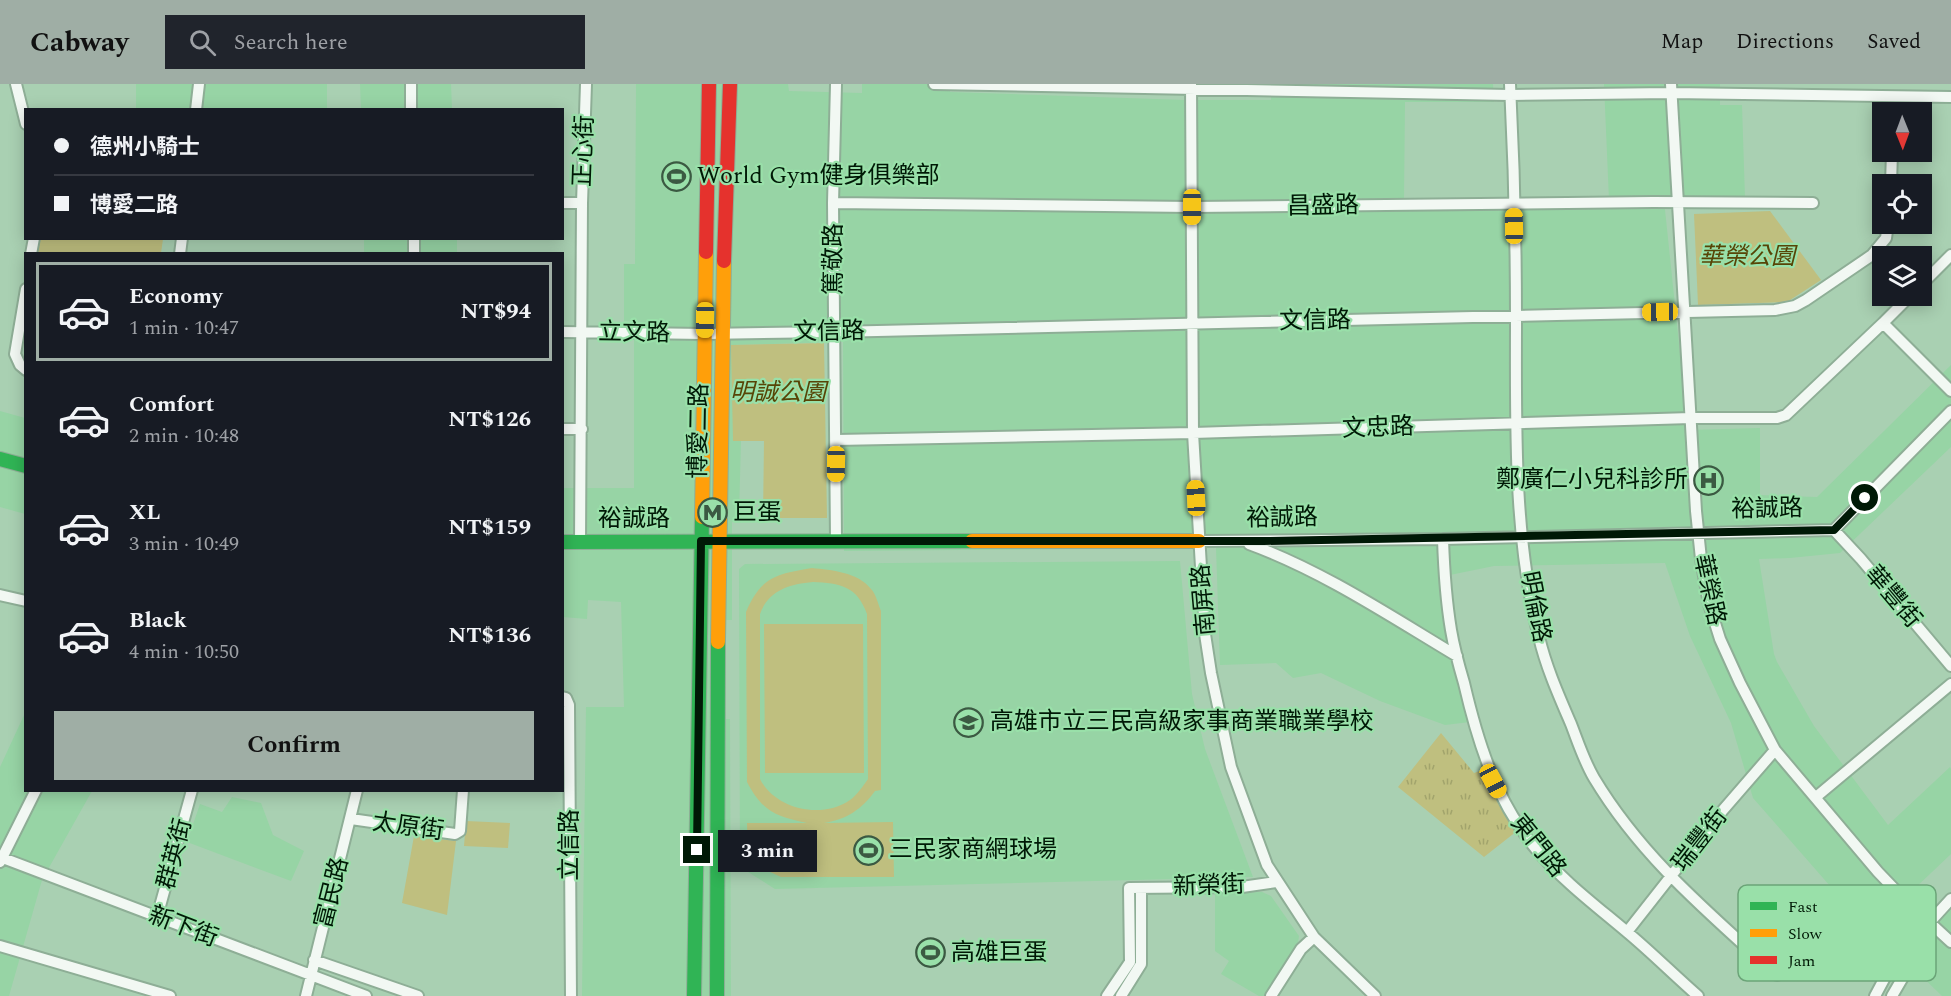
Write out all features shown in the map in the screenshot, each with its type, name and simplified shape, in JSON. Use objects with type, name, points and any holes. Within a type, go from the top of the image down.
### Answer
[{"type":"main road","name":"博愛二路","points":[[694,996],[709,84]]},
{"type":"main road","name":"博愛二路","points":[[717,996],[719,541],[730,84]]},
{"type":"main road","points":[[0,459],[24,465]]},
{"type":"main road","name":"裕誠路","points":[[564,542],[1199,541]]},
{"type":"street","points":[[16,84],[24,116]]},
{"type":"street","points":[[196,108],[199,84]]},
{"type":"street","points":[[411,84],[411,108]]},
{"type":"street","name":"正心街","points":[[580,542],[582,203],[586,84]]},
{"type":"street","name":"篤敬路","points":[[836,84],[833,203],[836,541]]},
{"type":"street","points":[[934,84],[1761,90],[1893,97],[1951,97]]},
{"type":"street","name":"南屏路","points":[[1191,86],[1193,434],[1205,634],[1211,673],[1231,767],[1257,843],[1276,882],[1314,937],[1375,996]]},
{"type":"street","name":"明倫路","points":[[1510,89],[1514,203],[1516,424],[1522,537],[1539,637],[1558,693],[1587,765],[1607,798],[1632,833],[1671,878],[1738,939]]},
{"type":"street","name":"華榮路","points":[[1671,89],[1698,532],[1709,604],[1720,639],[1775,750],[1891,885]]},
{"type":"street","points":[[1893,97],[1893,102]]},
{"type":"street","points":[[564,203],[582,203]]},
{"type":"street","name":"昌盛路","points":[[833,203],[1192,207],[1514,203],[1813,203]]},
{"type":"street","name":"文信路","points":[[705,334],[1774,310],[1795,306],[1872,255],[1886,238],[1887,234]]},
{"type":"street","points":[[1932,274],[1951,255]]},
{"type":"street","points":[[24,301],[15,354],[24,368]]},
{"type":"street","name":"文忠路","points":[[836,440],[1193,434],[1691,418],[1777,418],[1786,415],[1900,306]]},
{"type":"street","points":[[1883,323],[1951,391]]},
{"type":"street","name":"立文路","points":[[564,332],[705,334]]},
{"type":"street","name":"裕誠路","points":[[1199,541],[1443,539],[1834,530],[1951,411]]},
{"type":"street","points":[[564,429],[582,429]]},
{"type":"street","name":"華豐街","points":[[1834,530],[1951,666]]},
{"type":"street","name":"東門路","points":[[1443,539],[1444,575],[1451,630],[1474,726],[1493,781],[1530,841],[1569,884],[1698,996]]},
{"type":"street","points":[[1242,541],[1275,553],[1359,597],[1457,656]]},
{"type":"street","points":[[0,595],[24,601]]},
{"type":"street","points":[[1816,797],[1951,684]]},
{"type":"street","name":"立信路","points":[[564,698],[569,705],[571,996]]},
{"type":"street","name":"瑞豐街","points":[[1627,932],[1723,810],[1775,750]]},
{"type":"street","points":[[0,859],[35,792]]},
{"type":"street","name":"群英街","points":[[158,917],[191,792]]},
{"type":"street","name":"富民路","points":[[306,996],[357,792]]},
{"type":"street","name":"太原街","points":[[351,819],[455,834],[460,831],[463,792]]},
{"type":"street","name":"新下街","points":[[0,859],[366,996]]},
{"type":"street","name":"新榮街","points":[[1107,996],[1130,962],[1129,888],[1242,887],[1276,882]]},
{"type":"street","name":"新榮街","points":[[1120,996],[1141,964],[1142,888]]},
{"type":"street","points":[[1936,915],[1951,899]]},
{"type":"street","name":"華榮路","points":[[1936,929],[1951,942]]},
{"type":"street","points":[[1271,996],[1301,949],[1314,937]]},
{"type":"street","points":[[0,946],[170,996]]},
{"type":"street","points":[[314,960],[418,996]]},
{"type":"street","points":[[1875,996],[1883,981]]},
{"type":"street","points":[[1892,996],[1901,981]]},
{"type":"shaded area","points":[[136,84],[327,84],[327,108],[136,108]]},
{"type":"shaded area","points":[[360,84],[451,84],[452,108],[361,108]]},
{"type":"shaded area","points":[[636,84],[788,84],[789,91],[862,93],[862,84],[950,84],[950,92],[1185,100],[1271,100],[1271,84],[1493,84],[1494,102],[1405,102],[1404,200],[1609,200],[1604,84],[1720,84],[1720,105],[1742,105],[1745,198],[1664,200],[1688,430],[1760,428],[1760,495],[1817,497],[1951,365],[1951,447],[1840,553],[1759,559],[1777,662],[1814,726],[1888,825],[1950,767],[1951,854],[1918,885],[1829,885],[1753,798],[1731,723],[1690,636],[1665,563],[1494,566],[1445,576],[1470,722],[1445,725],[1380,701],[1321,673],[1293,678],[1276,663],[1220,665],[1216,548],[844,551],[843,342],[732,345],[734,441],[741,441],[739,516],[741,523],[732,522],[732,620],[726,620],[725,719],[730,719],[731,996],[582,996],[586,707],[624,707],[621,602],[588,600],[587,619],[564,617],[564,488],[634,488],[634,322],[624,321],[624,264],[635,264]]},
{"type":"shaded area","points":[[364,240],[457,240],[457,252],[364,252]]},
{"type":"shaded area","points":[[0,411],[24,418],[24,514],[0,507]]},
{"type":"shaded area","name":"高雄市立三民高級家事商業職業學校","points":[[1180,561],[1192,694],[1205,749],[1253,877],[775,889],[740,867],[739,569],[745,564]]},
{"type":"shaded area","points":[[24,715],[24,792],[91,792],[42,880],[9,996],[0,996],[0,767]]},
{"type":"shaded area","points":[[232,797],[261,803],[273,835],[304,851],[291,881],[187,842],[200,804],[222,812]]},
{"type":"shaded area","points":[[1262,892],[1271,896],[1299,936],[1298,943],[1266,996],[1259,996],[1221,974],[1229,961],[1215,951],[1215,893]]},
{"type":"shaded area","points":[[1951,909],[1951,996],[1942,996],[1927,981],[1936,981],[1936,913],[1942,918]]},
{"type":"green space","name":"華榮公園","points":[[1770,211],[1821,280],[1787,302],[1698,305],[1694,214]]},
{"type":"green space","points":[[40,240],[163,240],[161,252],[37,252]]},
{"type":"green space","name":"明誠公園","points":[[824,343],[827,518],[763,518],[764,441],[733,441],[731,345]]},
{"type":"green space","points":[[812,568],[852,575],[866,583],[873,591],[881,611],[881,790],[875,791],[853,813],[824,823],[893,822],[894,877],[781,877],[748,862],[747,823],[807,823],[786,818],[771,811],[759,800],[747,782],[746,612],[764,584],[779,575]],"holes":[[[804,583],[839,585],[853,592],[867,614],[868,779],[850,800],[838,806],[813,810],[787,804],[776,798],[760,779],[760,614],[768,600],[780,590]]]},
{"type":"green space","points":[[764,624],[863,624],[864,773],[765,773]]},
{"type":"green space","points":[[1441,733],[1474,773],[1485,769],[1517,831],[1484,857],[1398,787]]},
{"type":"green space","points":[[466,821],[510,823],[508,848],[464,846]]},
{"type":"green space","points":[[414,836],[456,841],[447,915],[402,903]]},
{"type":"traffic: fast","points":[[0,459],[24,465]]},
{"type":"traffic: fast","points":[[694,996],[702,517]]},
{"type":"traffic: fast","points":[[564,542],[972,541]]},
{"type":"traffic: fast","points":[[717,996],[718,642]]},
{"type":"traffic: slow","points":[[702,517],[706,252]]},
{"type":"traffic: slow","points":[[718,642],[724,261]]},
{"type":"traffic: slow","points":[[972,541],[1199,541]]},
{"type":"traffic: jam","points":[[706,252],[709,84]]},
{"type":"traffic: jam","points":[[724,261],[730,84]]},
{"type":"place","name":"World Gym健身俱樂部","points":[[676,176]]},
{"type":"place","name":"鄭廣仁小兒科診所","points":[[1709,480]]},
{"type":"place","name":"巨蛋","points":[[712,513]]},
{"type":"place","name":"高雄市立三民高級家事商業職業學校","points":[[969,722]]},
{"type":"place","name":"三民家商網球場","points":[[868,850]]},
{"type":"place","name":"高雄巨蛋","points":[[930,953]]},
{"type":"route","points":[[697,850],[701,541],[1264,541],[1834,530],[1865,498]]}]
